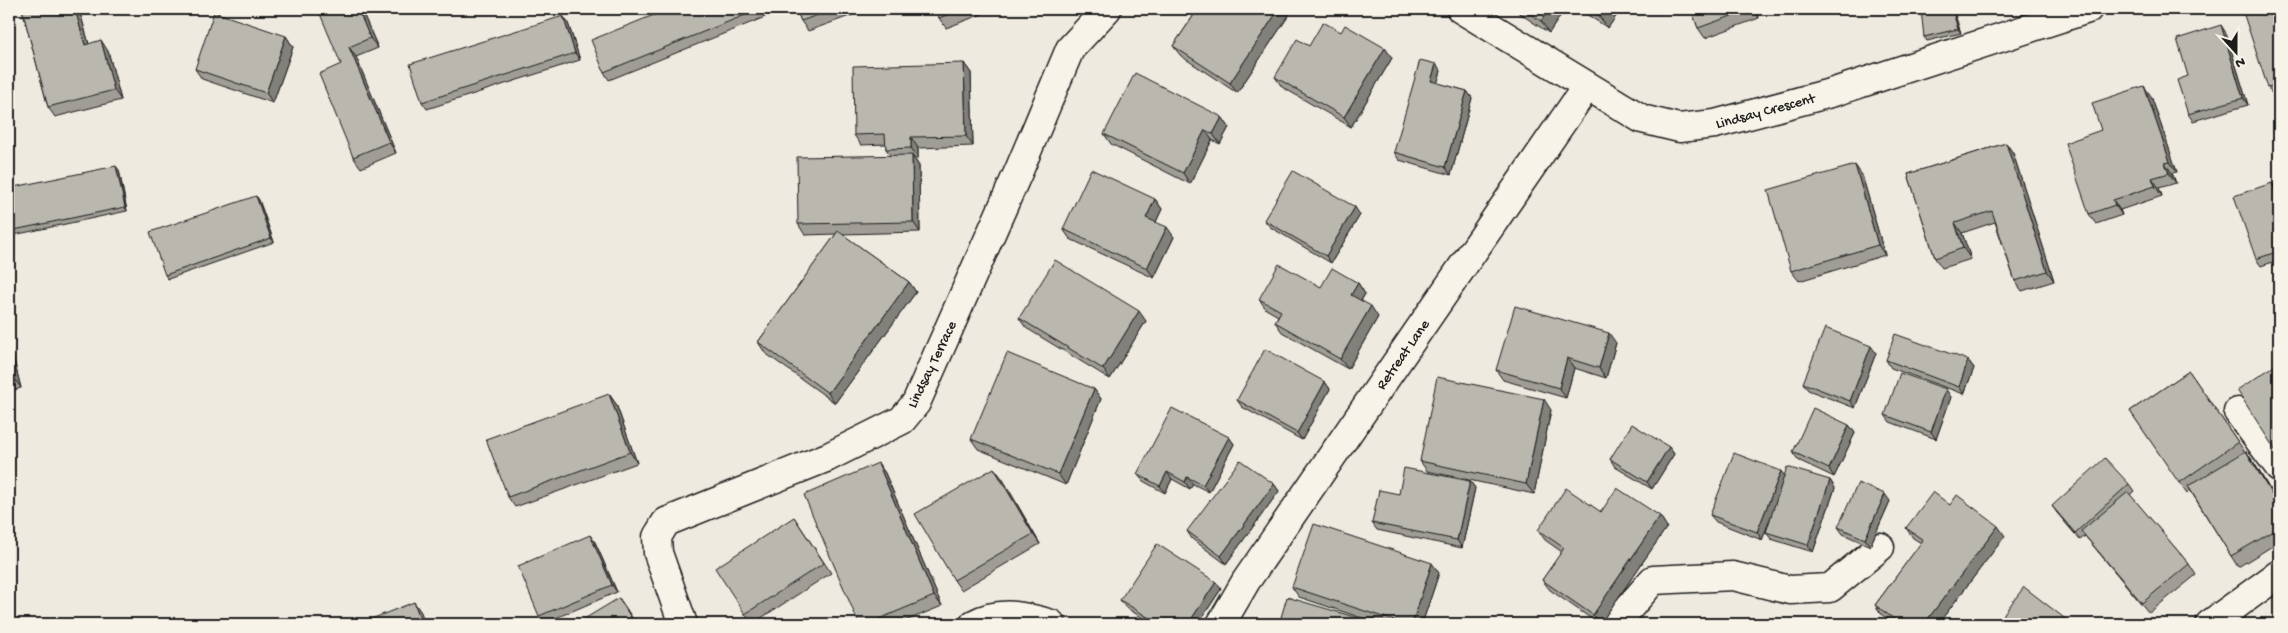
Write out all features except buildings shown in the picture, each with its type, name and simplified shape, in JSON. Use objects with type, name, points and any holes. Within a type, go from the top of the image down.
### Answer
[{"type":"street","name":"Lindsay Terrace","points":[[683,624],[658,553],[657,537],[666,522],[828,457],[902,420],[916,403],[1020,168],[1070,48],[1108,9]]},
{"type":"street","name":"Lindsay Crescent","points":[[1460,9],[1642,119],[1679,128],[1715,124],[1834,92],[2088,9]]},
{"type":"street","name":"Retreat Lane","points":[[1220,624],[1246,581],[1586,86]]},
{"type":"street","points":[[2238,412],[2279,467]]},
{"type":"street","points":[[1615,624],[1653,580],[1733,576],[1790,590],[1830,588],[1880,546]]},
{"type":"street","points":[[2210,624],[2279,574]]},
{"type":"street","points":[[974,624],[1001,615],[1023,615],[1051,624]]}]
